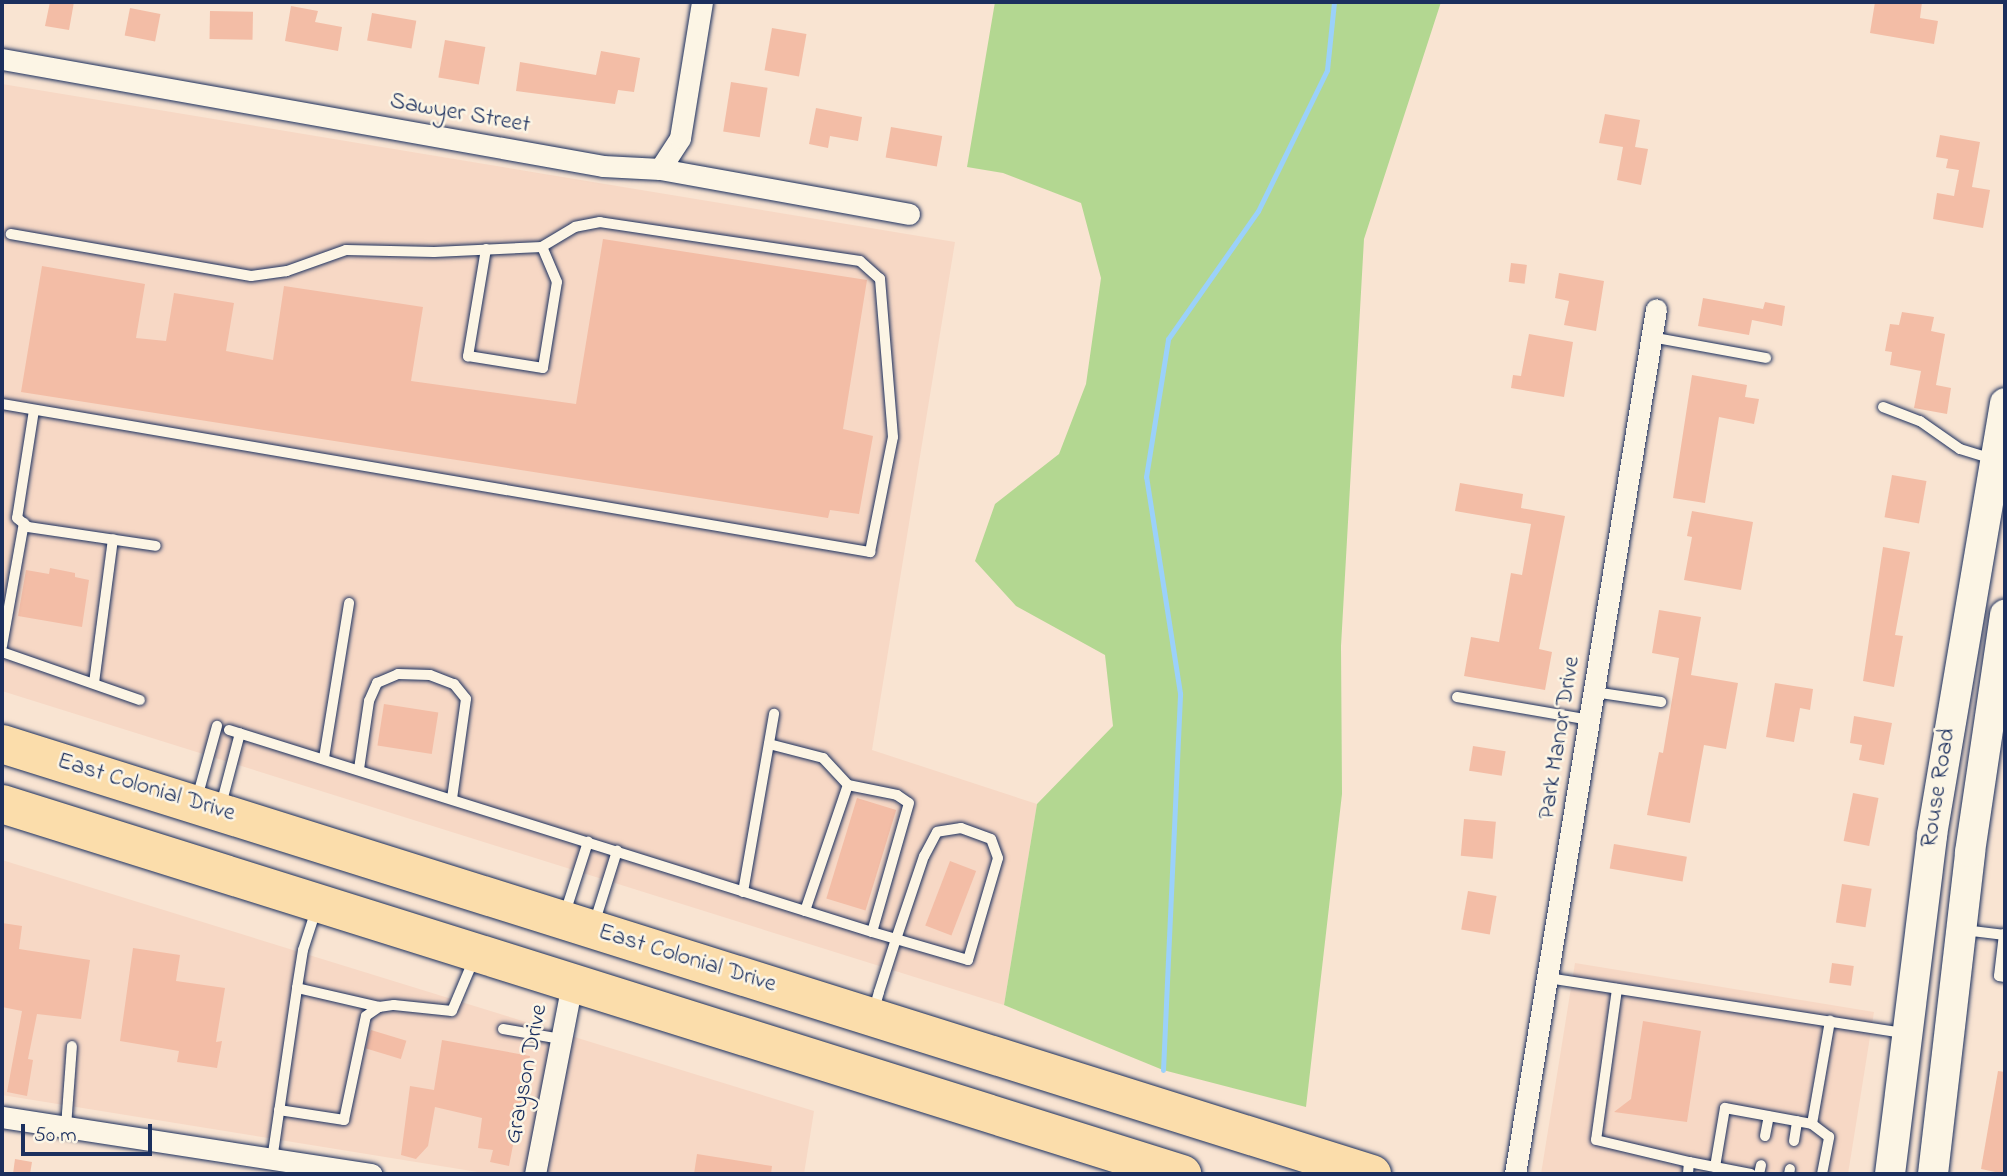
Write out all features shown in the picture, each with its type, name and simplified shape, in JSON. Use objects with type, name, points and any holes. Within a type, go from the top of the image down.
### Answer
[{"type":"highway","name":"East Colonial Drive","points":[[2,744],[1372,1174]]},
{"type":"highway","points":[[2,804],[1182,1174]]},
{"type":"highway","points":[[489,958],[540,960],[570,950],[577,925]]},
{"type":"highway","points":[[572,984],[603,961],[634,953],[671,955]]},
{"type":"highway","points":[[1046,1132],[1070,1110],[1105,1100],[1143,1102]]},
{"type":"street","points":[[660,169],[680,138],[702,2]]},
{"type":"street","name":"Sawyer Street","points":[[2,59],[603,166],[660,169],[909,214]]},
{"type":"street","name":"Park Manor Drive","points":[[1516,1174],[1656,309]]},
{"type":"street","name":"Rouse Road","points":[[1890,1174],[1906,1033],[1952,701],[2005,403]]},
{"type":"street","name":"Rouse Road","points":[[1933,1174],[1989,713],[2005,615]]},
{"type":"street","name":"Grayson Drive","points":[[535,1174],[572,984]]},
{"type":"street","points":[[2,1117],[372,1174]]},
{"type":"lane","points":[[2,404],[870,552],[893,437],[880,279],[860,261],[600,222],[575,227],[542,247],[434,253],[346,250],[287,271],[251,276],[11,234]]},
{"type":"lane","points":[[486,250],[468,356],[543,368],[557,282],[542,247]]},
{"type":"lane","points":[[1651,337],[1766,358]]},
{"type":"lane","points":[[1883,407],[1920,421],[1960,449],[1995,459]]},
{"type":"lane","points":[[34,410],[17,519],[28,527],[156,546]]},
{"type":"lane","points":[[2,646],[24,523]]},
{"type":"lane","points":[[94,683],[113,539]]},
{"type":"lane","points":[[324,758],[349,603]]},
{"type":"lane","points":[[2,652],[140,700]]},
{"type":"lane","points":[[359,769],[369,701],[377,683],[398,674],[430,675],[454,684],[467,699],[452,799]]},
{"type":"lane","points":[[1594,692],[1661,702]]},
{"type":"lane","points":[[1457,697],[1590,720]]},
{"type":"lane","points":[[743,892],[774,714]]},
{"type":"lane","points":[[208,807],[217,726]]},
{"type":"lane","points":[[229,730],[743,892],[872,932],[896,939],[968,960],[998,858],[991,839],[961,828],[937,832],[924,856],[896,939],[871,1017]]},
{"type":"lane","points":[[208,807],[240,733]]},
{"type":"lane","points":[[769,744],[823,758],[848,785],[897,795],[909,803],[872,932]]},
{"type":"lane","points":[[805,911],[848,785]]},
{"type":"lane","points":[[577,925],[587,842]]},
{"type":"lane","points":[[577,925],[617,851]]},
{"type":"lane","points":[[272,1160],[303,950],[318,904]]},
{"type":"lane","points":[[1962,929],[2005,935],[1999,976],[2005,977]]},
{"type":"lane","points":[[297,988],[379,1007],[394,1005],[452,1011],[489,958]]},
{"type":"lane","points":[[1548,978],[1906,1033]]},
{"type":"lane","points":[[1617,989],[1596,1140],[1688,1168],[1715,1167],[1751,1174]]},
{"type":"lane","points":[[279,1110],[344,1120],[366,1016],[379,1007]]},
{"type":"lane","points":[[1812,1124],[1830,1021]]},
{"type":"lane","points":[[503,1029],[561,1039]]},
{"type":"lane","points":[[66,1127],[72,1046]]},
{"type":"lane","points":[[1715,1167],[1725,1108],[1812,1124],[1829,1137],[1822,1174]]},
{"type":"lane","points":[[1765,1136],[1769,1116]]},
{"type":"lane","points":[[1794,1141],[1797,1121]]},
{"type":"shaded area","points":[[2,84],[955,242],[872,750],[1037,804],[1004,1005],[2,691]]},
{"type":"shaded area","points":[[2,860],[814,1111],[804,1174],[490,1174],[2,1095]]},
{"type":"shaded area","points":[[1575,963],[1874,1012],[1848,1174],[1541,1174]]},
{"type":"green space","points":[[995,2],[1441,2],[1364,239],[1341,646],[1342,794],[1306,1107],[1163,1070],[1004,1005],[1037,804],[1113,726],[1105,655],[1016,606],[975,561],[995,504],[1059,454],[1086,384],[1101,278],[1081,203],[1003,173],[967,167]]},
{"type":"building","points":[[50,2],[74,2],[69,30],[45,26]]},
{"type":"building","points":[[1875,2],[1922,2],[1920,18],[1938,21],[1934,44],[1870,33]]},
{"type":"building","points":[[291,6],[318,11],[315,22],[342,27],[338,51],[285,41]]},
{"type":"building","points":[[130,8],[160,14],[155,41],[125,35]]},
{"type":"building","points":[[210,11],[253,12],[253,40],[210,39]]},
{"type":"building","points":[[372,13],[416,21],[411,48],[367,41]]},
{"type":"building","points":[[772,28],[806,34],[799,76],[765,70]]},
{"type":"building","points":[[445,40],[485,47],[479,85],[438,77]]},
{"type":"building","points":[[601,51],[640,58],[634,92],[618,90],[615,104],[516,91],[520,62],[596,75]]},
{"type":"building","points":[[731,82],[768,88],[760,137],[723,131]]},
{"type":"building","points":[[816,108],[862,117],[858,141],[830,136],[828,148],[809,144]]},
{"type":"building","points":[[1605,114],[1640,120],[1635,147],[1648,149],[1641,185],[1617,180],[1623,147],[1599,143]]},
{"type":"building","points":[[891,127],[942,136],[937,167],[886,158]]},
{"type":"building","points":[[1940,135],[1980,142],[1972,187],[1990,190],[1983,228],[1933,219],[1937,193],[1954,196],[1959,170],[1946,168],[1948,159],[1936,157]]},
{"type":"building","points":[[603,239],[867,280],[843,429],[873,436],[859,514],[830,510],[828,518],[21,392],[42,266],[145,284],[136,338],[166,341],[174,293],[234,303],[226,351],[273,360],[284,286],[423,307],[411,381],[576,404]]},
{"type":"building","points":[[1511,263],[1527,265],[1525,284],[1509,282]]},
{"type":"building","points":[[1559,273],[1604,281],[1596,331],[1564,325],[1569,301],[1555,298]]},
{"type":"building","points":[[1703,298],[1763,309],[1765,302],[1785,306],[1782,326],[1752,320],[1749,335],[1698,326]]},
{"type":"building","points":[[1902,312],[1934,317],[1931,331],[1945,334],[1936,385],[1951,388],[1947,414],[1914,408],[1921,371],[1890,365],[1892,352],[1885,351],[1890,324],[1899,325]]},
{"type":"building","points":[[1529,334],[1573,342],[1564,397],[1511,388],[1513,375],[1521,376]]},
{"type":"building","points":[[1692,375],[1747,385],[1745,397],[1759,399],[1754,424],[1719,417],[1705,503],[1673,498]]},
{"type":"building","points":[[1892,475],[1926,481],[1919,523],[1885,517]]},
{"type":"building","points":[[1460,483],[1523,494],[1521,508],[1565,516],[1539,649],[1552,652],[1545,690],[1464,676],[1471,637],[1499,642],[1511,573],[1522,575],[1531,524],[1455,511]]},
{"type":"building","points":[[1692,511],[1753,522],[1741,590],[1684,580],[1692,537],[1687,536]]},
{"type":"building","points":[[1883,547],[1910,552],[1895,635],[1903,636],[1894,687],[1863,681]]},
{"type":"building","points":[[50,568],[75,573],[75,577],[89,580],[82,627],[18,616],[26,570],[49,574]]},
{"type":"building","points":[[1659,610],[1701,617],[1691,675],[1738,683],[1726,749],[1704,745],[1690,823],[1647,815],[1659,752],[1663,753],[1679,658],[1652,653]]},
{"type":"building","points":[[1775,683],[1813,689],[1810,710],[1800,708],[1794,742],[1766,737]]},
{"type":"building","points":[[384,704],[438,713],[432,754],[377,745]]},
{"type":"building","points":[[1854,716],[1892,723],[1884,765],[1859,760],[1862,745],[1850,743]]},
{"type":"building","points":[[1473,746],[1506,751],[1502,776],[1469,771]]},
{"type":"building","points":[[1853,793],[1879,798],[1869,846],[1844,841]]},
{"type":"building","points":[[857,798],[896,810],[866,910],[826,898]]},
{"type":"building","points":[[1464,819],[1496,822],[1493,859],[1461,856]]},
{"type":"building","points":[[1614,844],[1687,857],[1683,881],[1610,869]]},
{"type":"building","points":[[950,861],[976,871],[951,935],[925,925]]},
{"type":"building","points":[[1842,884],[1872,889],[1866,927],[1836,923]]},
{"type":"building","points":[[1468,891],[1497,896],[1490,934],[1461,929]]},
{"type":"building","points":[[2,923],[22,926],[19,949],[90,960],[81,1019],[37,1014],[28,1059],[33,1060],[27,1096],[7,1092],[22,1011],[2,1007]]},
{"type":"building","points":[[133,948],[180,955],[176,981],[225,988],[216,1042],[222,1041],[217,1068],[177,1062],[179,1051],[120,1041]]},
{"type":"building","points":[[1832,963],[1854,966],[1851,986],[1829,983]]},
{"type":"building","points":[[1643,1021],[1701,1031],[1687,1122],[1614,1112],[1631,1099]]},
{"type":"building","points":[[371,1030],[406,1041],[401,1059],[365,1048]]},
{"type":"building","points":[[442,1040],[530,1056],[509,1166],[490,1162],[493,1150],[478,1148],[482,1118],[435,1107],[428,1146],[416,1159],[401,1155],[410,1086],[434,1090]]},
{"type":"building","points":[[1998,1071],[2005,1072],[2005,1174],[1981,1169]]},
{"type":"building","points":[[697,1154],[772,1166],[771,1174],[694,1174]]},
{"type":"building","points":[[15,1159],[32,1162],[30,1174],[13,1174]]},
{"type":"waterway","points":[[1163,1070],[1180,693],[1146,477],[1168,339],[1258,211],[1327,70],[1334,2]]}]
